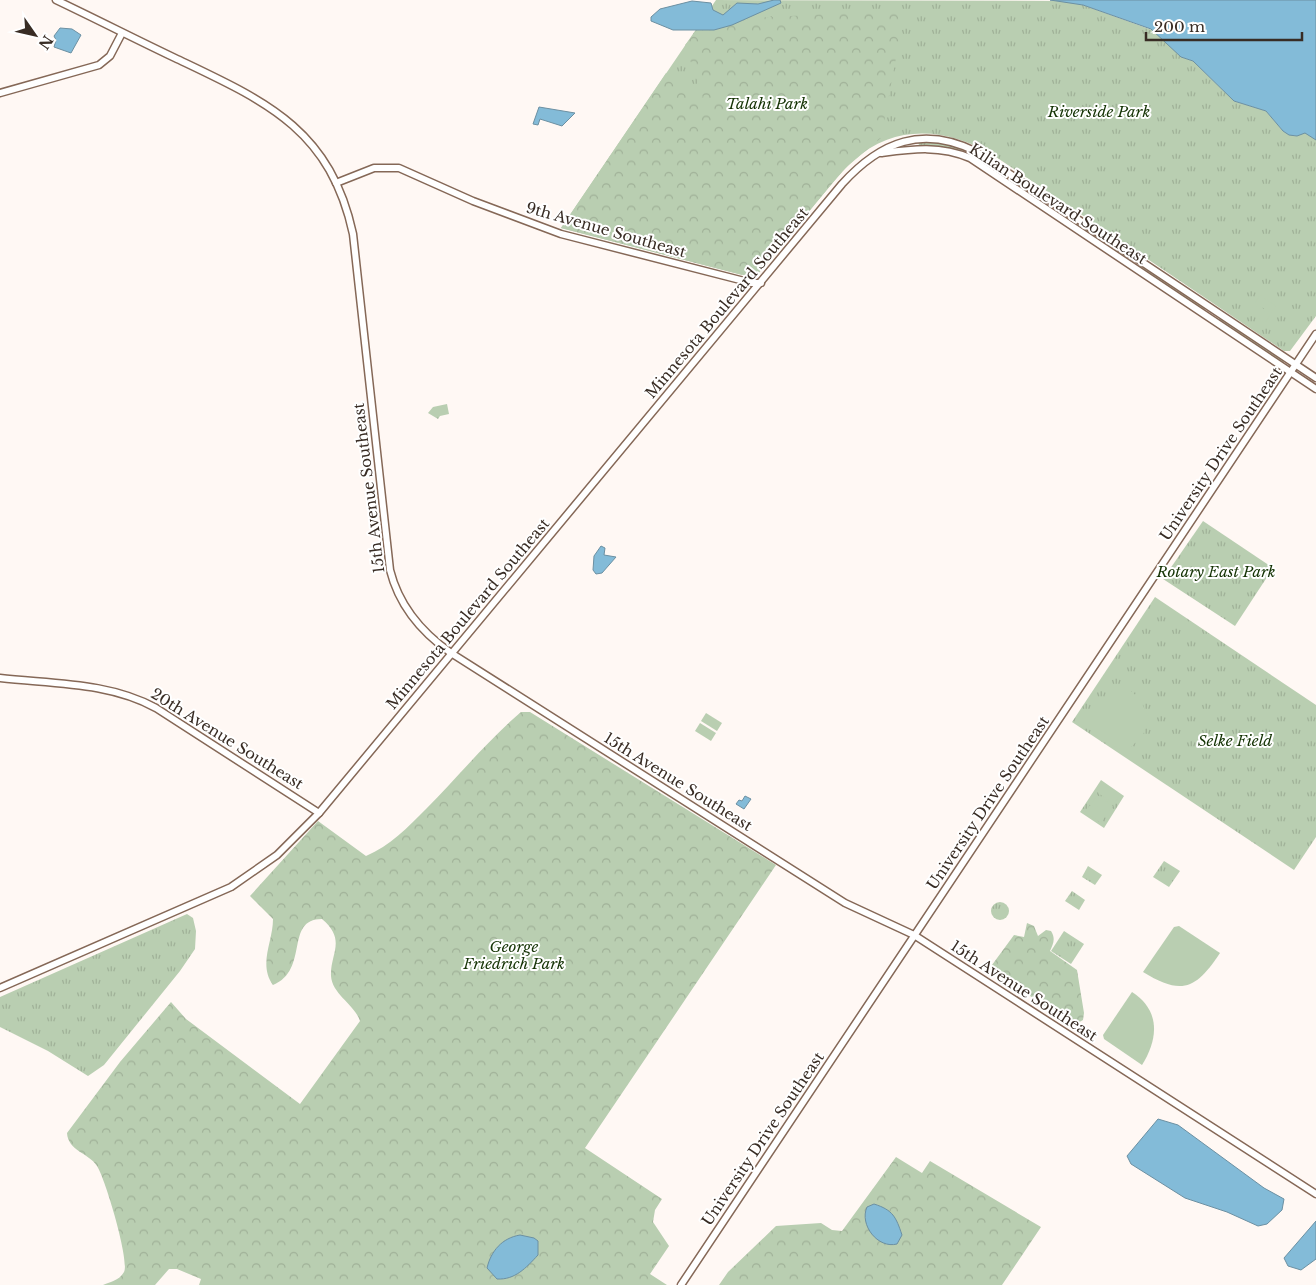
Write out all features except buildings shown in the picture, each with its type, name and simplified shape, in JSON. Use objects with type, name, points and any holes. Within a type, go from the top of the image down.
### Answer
[{"type":"street","name":"15th Avenue Southeast","points":[[56,0],[241,90],[271,107],[310,142],[336,183],[346,206],[353,234],[390,570],[399,596],[425,633],[452,653],[846,903],[914,935],[1315,1194]]},
{"type":"street","points":[[0,93],[99,65],[110,56],[122,33]]},
{"type":"street","name":"Kilian Boulevard Southeast","points":[[877,154],[894,143],[911,138],[946,141],[967,147],[1316,378]]},
{"type":"street","name":"Kilian Boulevard Southeast","points":[[877,154],[909,149],[936,148],[970,158],[1316,389]]},
{"type":"street","name":"Minnesota Boulevard Southeast","points":[[0,988],[231,887],[278,855],[318,813],[842,184],[856,169],[877,154]]},
{"type":"street","name":"9th Avenue Southeast","points":[[336,183],[374,168],[399,168],[473,201],[561,234],[752,283],[761,283]]},
{"type":"street","name":"University Drive Southeast","points":[[681,1285],[1316,334]]},
{"type":"street","name":"20th Avenue Southeast","points":[[0,678],[102,689],[134,696],[156,708],[318,813]]},
{"type":"green space","name":"Riverside Park","points":[[716,0],[1064,1],[1083,5],[1155,31],[1181,57],[1193,61],[1234,101],[1266,111],[1283,131],[1294,136],[1305,132],[1316,140],[1316,316],[1290,351],[1284,351],[993,155],[958,139],[940,135],[904,135],[886,140],[869,149],[853,161],[755,278],[561,228]]},
{"type":"green space","name":"Talahi Park","points":[[905,10],[881,138],[844,169],[764,266],[752,263],[742,275],[561,228],[666,73],[703,98],[685,45],[697,30],[732,25],[750,18]]},
{"type":"green space","points":[[918,141],[937,143],[971,153],[1001,170],[1046,201],[1043,205],[950,149],[919,145]]},
{"type":"green space","points":[[1062,213],[1126,254],[1126,258],[1061,215]]},
{"type":"green space","points":[[1142,265],[1204,307],[1205,310],[1140,269],[1139,267]]},
{"type":"green space","points":[[1260,295],[1276,306],[1271,313],[1255,303]]},
{"type":"green space","points":[[1254,305],[1270,315],[1265,323],[1249,312]]},
{"type":"green space","points":[[1221,318],[1283,359],[1284,363],[1218,320]]},
{"type":"green space","points":[[447,404],[449,414],[440,416],[438,419],[428,413],[433,407]]},
{"type":"green space","name":"Rotary East Park","points":[[1203,521],[1273,568],[1235,626],[1163,579]]},
{"type":"green space","name":"Selke Field","points":[[1155,597],[1316,705],[1316,837],[1294,870],[1072,722]]},
{"type":"green space","points":[[1123,684],[1140,699],[1149,719],[1143,735],[1125,753],[1109,742],[1092,725],[1092,717]]},
{"type":"green space","name":"George Friedrich Park","points":[[521,712],[530,712],[776,865],[585,1148],[662,1199],[655,1210],[653,1222],[669,1246],[650,1274],[667,1285],[199,1285],[201,1279],[177,1269],[169,1269],[155,1285],[103,1285],[117,1279],[124,1272],[125,1265],[120,1237],[111,1202],[97,1166],[71,1144],[67,1133],[120,1062],[171,1002],[186,1019],[300,1104],[360,1021],[354,1010],[339,994],[332,982],[331,968],[336,940],[330,927],[322,919],[311,921],[304,927],[291,968],[284,978],[273,985],[269,977],[266,961],[273,919],[250,896],[318,821],[366,856],[383,847],[412,823],[496,735]]},
{"type":"green space","points":[[706,713],[722,723],[717,731],[701,721]]},
{"type":"green space","points":[[700,723],[716,733],[711,741],[695,731]]},
{"type":"green space","points":[[1101,780],[1124,796],[1104,828],[1080,812]]},
{"type":"green space","points":[[1103,786],[1119,796],[1114,804],[1098,793]]},
{"type":"green space","points":[[1097,795],[1113,806],[1108,813],[1092,803]]},
{"type":"green space","points":[[1090,805],[1106,815],[1101,823],[1085,812]]},
{"type":"green space","points":[[1164,861],[1180,871],[1169,887],[1153,877]]},
{"type":"green space","points":[[1088,866],[1102,875],[1095,885],[1082,877]]},
{"type":"green space","points":[[1072,891],[1085,900],[1079,910],[1065,901]]},
{"type":"green space","points":[[996,902],[1004,902],[1009,907],[1007,918],[996,920],[991,915],[991,907]]},
{"type":"green space","points":[[187,914],[193,918],[196,931],[195,949],[180,971],[104,1065],[88,1076],[48,1051],[0,1027],[0,997]]},
{"type":"green space","points":[[1027,923],[1034,926],[1038,936],[1046,930],[1051,931],[1054,939],[1050,951],[1077,970],[1084,1013],[1083,1020],[1076,1024],[1065,1015],[1059,1015],[989,969],[1014,935],[1024,937]]},
{"type":"green space","points":[[1179,926],[1220,953],[1203,975],[1187,985],[1178,986],[1157,980],[1143,972],[1174,927]]},
{"type":"green space","points":[[1064,931],[1084,944],[1071,964],[1051,951]]},
{"type":"green space","points":[[1132,992],[1148,1007],[1154,1025],[1152,1045],[1142,1065],[1104,1039],[1103,1035]]},
{"type":"green space","points":[[896,1157],[922,1173],[930,1161],[1041,1227],[1002,1285],[719,1285],[728,1272],[776,1226],[821,1223],[832,1230],[842,1231]]},
{"type":"water","points":[[780,0],[781,3],[732,25],[714,30],[673,30],[651,21],[651,17],[660,9],[692,1],[711,3],[713,10],[723,15],[737,3],[758,4]]},
{"type":"water","points":[[1050,0],[1316,0],[1316,140],[1305,133],[1297,136],[1289,135],[1283,131],[1266,111],[1234,101],[1193,61],[1181,57],[1151,29],[1083,5]]},
{"type":"water","points":[[60,28],[72,29],[81,35],[71,53],[54,47],[56,40],[54,36]]},
{"type":"water","points":[[539,107],[575,113],[562,126],[540,119],[538,125],[533,124]]},
{"type":"water","points":[[601,546],[605,548],[604,555],[616,557],[602,573],[596,574],[593,570],[594,556]]},
{"type":"water","points":[[745,796],[751,799],[744,809],[736,804],[739,800],[742,801]]},
{"type":"water","points":[[1158,1119],[1178,1125],[1264,1188],[1284,1199],[1282,1210],[1267,1224],[1258,1226],[1227,1212],[1185,1198],[1131,1164],[1127,1156]]},
{"type":"water","points":[[874,1204],[886,1209],[896,1219],[902,1235],[897,1244],[883,1243],[868,1228],[865,1214],[867,1207]]},
{"type":"water","points":[[1316,1221],[1316,1259],[1301,1270],[1288,1266],[1284,1258]]},
{"type":"water","points":[[520,1235],[534,1238],[538,1241],[538,1255],[515,1275],[509,1278],[497,1279],[487,1268],[491,1256],[503,1242]]}]
